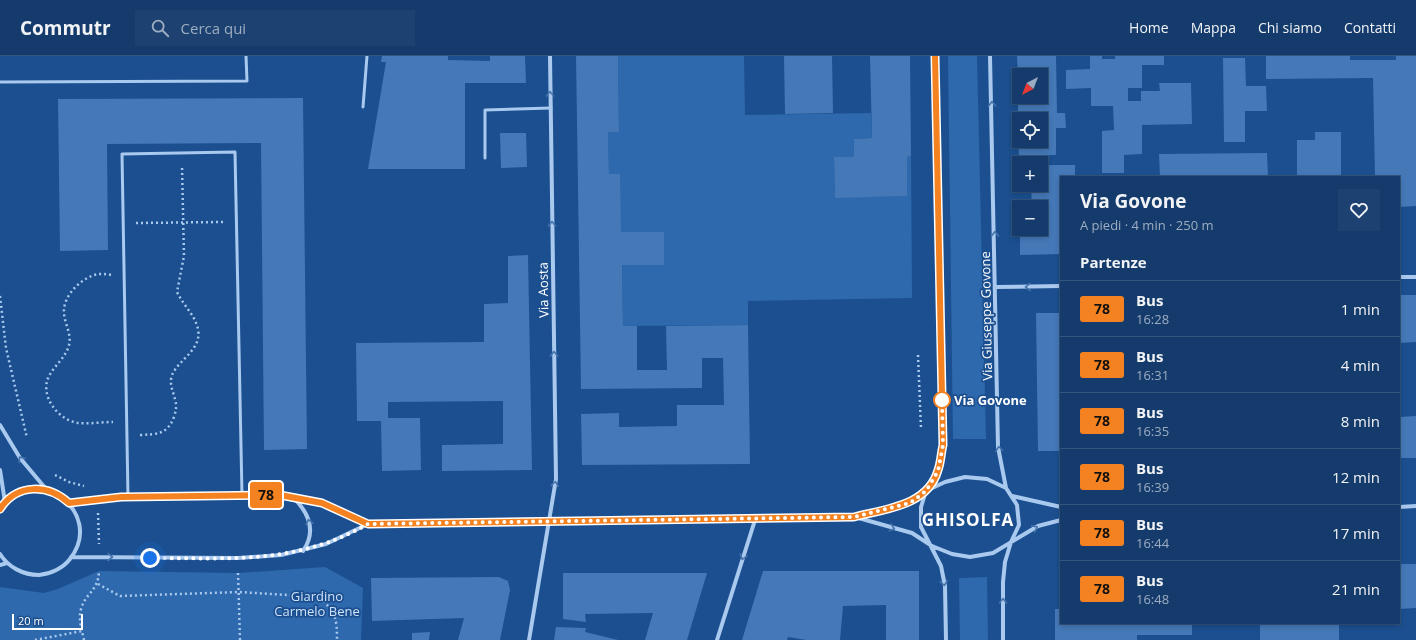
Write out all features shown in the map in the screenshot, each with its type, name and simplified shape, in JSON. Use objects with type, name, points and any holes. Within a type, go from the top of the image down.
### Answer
[{"type":"street","name":"Via Aosta","points":[[529,640],[556,479],[550,56]]},
{"type":"street","points":[[935,56],[943,445],[938,471],[926,491],[921,508],[921,527],[941,566],[944,586],[946,640]]},
{"type":"street","name":"Via Giuseppe Govone","points":[[990,56],[996,287],[998,447],[1006,488],[1017,505],[1019,525],[1010,542],[1005,562],[1003,582],[1003,640]]},
{"type":"street","points":[[1400,277],[1416,277]]},
{"type":"street","points":[[996,287],[1060,286]]},
{"type":"street","points":[[0,425],[20,458],[46,489]]},
{"type":"street","points":[[0,470],[5,502]]},
{"type":"street","points":[[71,557],[238,558],[281,555],[326,544],[368,524],[755,520],[854,517],[910,503],[926,491],[945,482],[965,477],[987,479],[1006,488]]},
{"type":"street","points":[[0,508],[13,495],[24,490],[35,488],[46,489],[56,493],[69,503],[77,516],[80,527],[78,543],[71,557],[56,570],[41,575],[25,573],[7,563],[0,554]]},
{"type":"street","points":[[69,503],[128,497],[242,495],[292,496],[322,503],[368,524]]},
{"type":"street","points":[[292,496],[305,511],[310,524],[310,535],[302,551]]},
{"type":"street","points":[[1012,496],[1060,507]]},
{"type":"street","points":[[1400,507],[1416,506]]},
{"type":"street","points":[[854,517],[912,534],[932,546],[952,554],[970,557],[993,553],[1038,526],[1060,520]]},
{"type":"street","points":[[717,640],[755,520]]},
{"type":"street","points":[[0,565],[7,563]]},
{"type":"lane","points":[[0,82],[246,81],[246,56]]},
{"type":"lane","points":[[362,107],[367,56]]},
{"type":"lane","points":[[485,158],[485,110],[551,108]]},
{"type":"lane","points":[[128,497],[122,154],[235,152],[242,495]]},
{"type":"path","points":[[127,436],[164,432],[170,426],[177,407],[172,388],[172,375],[198,340],[198,329],[194,317],[177,292],[184,256],[181,153]]},
{"type":"path","points":[[123,223],[237,222]]},
{"type":"path","points":[[124,275],[98,274],[81,283],[69,294],[63,311],[70,343],[67,351],[50,374],[46,384],[46,394],[50,402],[70,420],[78,423],[127,421]]},
{"type":"path","points":[[0,296],[6,348],[28,442]]},
{"type":"path","points":[[918,355],[921,429]]},
{"type":"path","points":[[50,472],[55,476],[69,482],[95,488],[98,494],[98,584],[85,599],[81,609],[80,618],[84,640]]},
{"type":"path","points":[[238,558],[240,640]]},
{"type":"path","points":[[98,584],[120,596],[239,592],[319,598],[327,604],[337,620],[337,640]]},
{"type":"path","points":[[34,640],[82,631]]},
{"type":"green space","points":[[618,56],[744,56],[745,115],[871,113],[872,138],[854,139],[854,157],[834,157],[835,197],[907,196],[907,157],[911,156],[912,298],[748,301],[748,325],[623,326],[622,265],[664,265],[664,232],[621,232],[609,174],[608,132],[619,132]]},
{"type":"green space","points":[[948,56],[977,56],[986,439],[953,439]]},
{"type":"green space","name":"Giardino Carmelo Bene","points":[[325,567],[363,588],[361,640],[0,640],[0,587],[44,593],[58,589],[99,571],[238,573]]},
{"type":"green space","points":[[987,577],[988,640],[960,640],[959,578]]},
{"type":"building","points":[[382,56],[448,56],[448,60],[490,61],[490,56],[525,56],[526,83],[465,83],[465,169],[368,169],[386,62],[381,62]]},
{"type":"building","points":[[576,56],[618,56],[619,132],[608,132],[609,174],[620,174],[621,232],[664,232],[664,265],[622,265],[623,326],[637,326],[637,370],[667,370],[666,326],[748,325],[750,464],[582,465],[581,414],[619,413],[619,427],[677,426],[677,405],[724,405],[723,358],[702,358],[702,388],[581,389]]},
{"type":"building","points":[[784,56],[832,56],[833,113],[785,114]]},
{"type":"building","points":[[870,56],[910,56],[911,156],[907,157],[907,196],[835,198],[834,157],[854,157],[854,139],[872,138]]},
{"type":"building","points":[[1017,56],[1056,56],[1057,113],[1065,113],[1066,128],[1056,128],[1056,155],[1019,156],[1018,148],[1048,148],[1048,112],[1018,112],[1018,104],[1048,104],[1048,68],[1018,68]]},
{"type":"building","points":[[1090,56],[1102,56],[1102,59],[1115,59],[1115,56],[1164,56],[1164,65],[1142,65],[1142,88],[1128,88],[1128,101],[1141,101],[1141,91],[1160,91],[1159,83],[1191,83],[1192,124],[1142,125],[1142,154],[1124,155],[1124,173],[1102,173],[1102,131],[1114,130],[1113,106],[1091,106],[1091,88],[1066,89],[1066,70],[1090,69]]},
{"type":"building","points":[[1266,56],[1350,56],[1350,60],[1396,60],[1396,56],[1416,56],[1416,206],[1400,207],[1400,176],[1375,176],[1373,78],[1266,79]]},
{"type":"building","points":[[1223,58],[1245,58],[1246,86],[1266,86],[1267,111],[1245,111],[1245,142],[1224,142]]},
{"type":"building","points":[[303,98],[307,449],[264,450],[261,143],[107,144],[108,250],[60,251],[58,99]]},
{"type":"building","points":[[1315,132],[1341,132],[1341,176],[1297,176],[1297,140],[1315,140]]},
{"type":"building","points":[[500,133],[526,133],[527,167],[501,168]]},
{"type":"building","points":[[1267,153],[1268,176],[1160,176],[1159,154]]},
{"type":"building","points":[[1048,165],[1075,165],[1075,176],[1060,176],[1060,254],[1020,255],[1020,236],[1048,236],[1048,200],[1032,200],[1031,192],[1048,192]]},
{"type":"building","points":[[528,255],[532,470],[442,471],[442,445],[503,444],[503,401],[388,402],[388,418],[420,418],[421,470],[382,471],[381,421],[357,421],[356,343],[484,342],[484,304],[508,303],[508,256]]},
{"type":"building","points":[[1400,295],[1416,295],[1416,342],[1400,343]]},
{"type":"building","points":[[1036,313],[1060,313],[1060,451],[1038,451]]},
{"type":"building","points":[[1416,416],[1416,458],[1400,458],[1400,417]]},
{"type":"building","points":[[1400,564],[1416,564],[1416,608],[1400,609]]},
{"type":"building","points":[[763,571],[919,571],[919,640],[886,640],[886,605],[843,606],[840,640],[806,640],[788,637],[787,640],[742,640]]},
{"type":"building","points":[[563,573],[707,573],[687,640],[645,640],[653,613],[585,614],[586,622],[563,619]]},
{"type":"building","points":[[499,577],[508,581],[510,590],[500,640],[458,640],[464,618],[372,621],[371,578]]},
{"type":"building","points":[[1055,609],[1060,609],[1060,624],[1192,624],[1192,635],[1137,635],[1137,640],[1055,640]]},
{"type":"building","points":[[1260,624],[1391,624],[1339,625],[1339,640],[1260,640]]},
{"type":"building","points":[[556,627],[586,628],[585,632],[618,640],[554,640]]},
{"type":"building","points":[[430,632],[429,640],[412,640],[412,633]]},
{"type":"bus line","name":"78","points":[[0,509],[13,495],[24,490],[35,488],[46,489],[56,493],[69,503],[121,497],[292,496],[322,503],[368,524],[755,520],[854,517],[910,503],[926,491],[938,471],[943,445],[935,56]]},
{"type":"place","name":"Via Govone","points":[[942,400]]},
{"type":"district","name":"GHISOLFA","points":[[968,520]]},
{"type":"route","points":[[150,558],[238,558],[281,555],[326,544],[344,537],[368,524],[755,520],[854,517],[910,503],[926,491],[938,471],[943,445],[942,400]]}]
